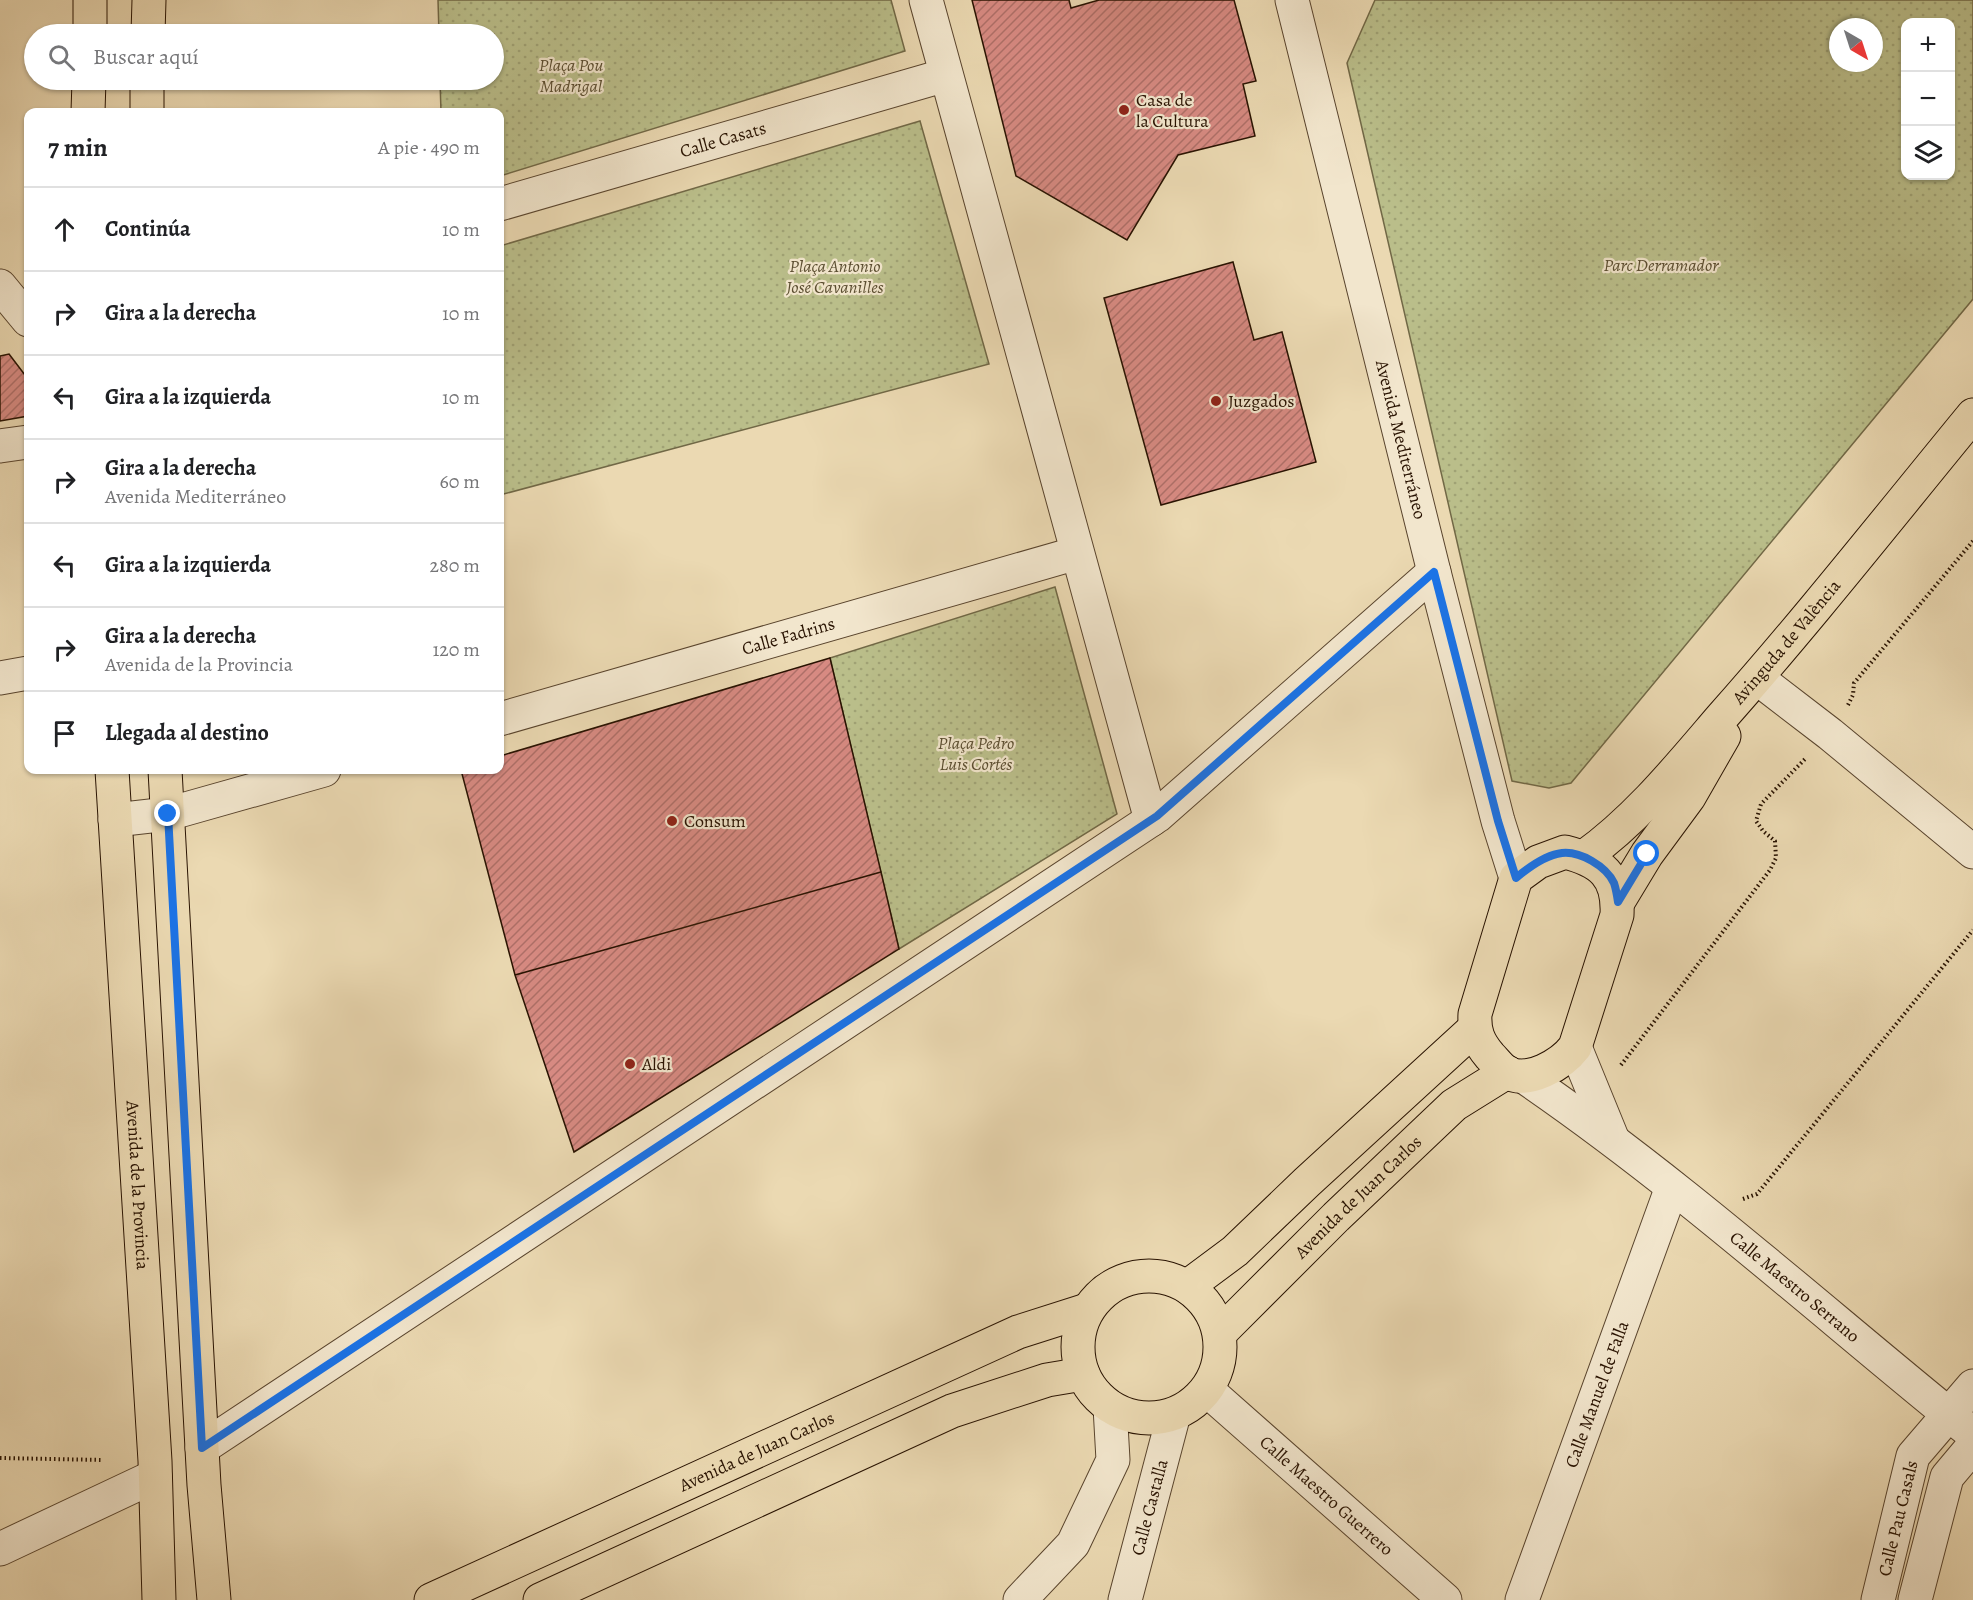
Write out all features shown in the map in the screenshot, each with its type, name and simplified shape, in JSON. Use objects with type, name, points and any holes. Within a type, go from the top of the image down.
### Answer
[{"type":"main road","points":[[90,0],[90,24]]},
{"type":"main road","points":[[148,0],[148,24]]},
{"type":"main road","points":[[88,108],[89,90]]},
{"type":"main road","points":[[147,90],[147,108]]},
{"type":"main road","name":"Avinguda de València","points":[[1584,857],[1604,843],[1667,780],[1757,678],[1973,415]]},
{"type":"main road","points":[[1618,902],[1647,854],[1689,797],[1757,678]]},
{"type":"main road","name":"Avenida de la Provincia","points":[[112,774],[155,1469],[159,1600]]},
{"type":"main road","points":[[165,774],[202,1448],[214,1600]]},
{"type":"main road","points":[[1515,1074],[1487,1053],[1474,1029],[1475,1014],[1516,878],[1527,869],[1565,852],[1584,857],[1599,866],[1611,878],[1618,902],[1617,915],[1575,1047]]},
{"type":"main road","points":[[1188,1286],[1235,1251],[1474,1029]]},
{"type":"main road","name":"Avenida de Juan Carlos","points":[[1220,1333],[1329,1224],[1454,1105],[1515,1074],[1550,1068],[1571,1053],[1575,1047]]},
{"type":"main road","points":[[1152,1275],[1171,1278],[1188,1286],[1202,1298],[1213,1314],[1220,1333],[1221,1353],[1208,1391],[1174,1414],[1152,1418],[1131,1416],[1110,1407],[1094,1393],[1083,1374],[1077,1353],[1079,1331],[1087,1310],[1101,1293],[1117,1283],[1134,1277],[1152,1275]]},
{"type":"main road","name":"Avenida de Juan Carlos","points":[[431,1600],[1018,1332],[1087,1310]]},
{"type":"main road","points":[[540,1600],[952,1411],[1047,1380],[1083,1374]]},
{"type":"street","points":[[926,0],[1151,820]]},
{"type":"street","name":"Avenida Mediterráneo","points":[[1292,0],[1434,572],[1498,821],[1516,878]]},
{"type":"street","name":"Calle Casats","points":[[504,203],[946,75]]},
{"type":"street","points":[[0,286],[24,315]]},
{"type":"street","points":[[0,446],[24,443]]},
{"type":"street","name":"Calle Fadrins","points":[[504,718],[1077,553]]},
{"type":"street","points":[[202,1448],[1151,820],[1434,572]]},
{"type":"street","points":[[0,678],[24,674]]},
{"type":"street","points":[[1757,678],[1830,734],[1973,852]]},
{"type":"street","points":[[115,820],[168,814],[310,774]]},
{"type":"street","name":"Calle Maestro Serrano","points":[[1575,1047],[1614,1142]]},
{"type":"street","name":"Calle Maestro Serrano","points":[[1515,1074],[1569,1107],[1672,1187],[1961,1424]]},
{"type":"street","name":"Calle Manuel de Falla","points":[[1522,1600],[1672,1187]]},
{"type":"street","name":"Calle Pau Casals","points":[[1878,1600],[1913,1456],[1961,1424],[1973,1386]]},
{"type":"street","name":"Calle Maestro Guerrero","points":[[1208,1391],[1444,1600]]},
{"type":"street","points":[[1020,1600],[1073,1544],[1113,1461],[1110,1407]]},
{"type":"street","name":"Calle Castalla","points":[[1125,1600],[1174,1414]]},
{"type":"street","name":"Calle Pau Casals","points":[[1915,1600],[1947,1477],[1973,1446]]},
{"type":"street","points":[[0,1549],[155,1469]]},
{"type":"path","points":[[1618,1070],[1627,1055],[1770,870],[1776,858],[1775,841],[1763,831],[1756,821],[1761,804],[1830,734],[1853,695],[1854,683],[1973,541]]},
{"type":"path","points":[[1738,1201],[1757,1194],[1973,930]]},
{"type":"path","points":[[0,1458],[155,1469]]},
{"type":"green space","name":"Plaça Pou Madrigal","points":[[438,0],[891,0],[905,51],[504,175],[504,108],[441,108],[440,90],[504,90],[504,24],[439,24]]},
{"type":"green space","name":"Parc Derramador","points":[[1375,0],[1973,0],[1973,299],[1571,783],[1549,788],[1512,781],[1347,63]]},
{"type":"green space","name":"Plaça Antonio José Cavanilles","points":[[920,121],[989,364],[504,494],[504,245]]},
{"type":"green space","name":"Plaça Pedro Luis Cortés","points":[[1055,587],[1117,814],[899,949],[830,658]]},
{"type":"building","name":"Casa de la Cultura","points":[[972,0],[1069,0],[1071,8],[1099,0],[1234,0],[1256,81],[1243,84],[1255,136],[1178,155],[1127,240],[1016,176]]},
{"type":"building","name":"Juzgados","points":[[1233,262],[1254,340],[1282,332],[1316,462],[1161,505],[1104,298]]},
{"type":"building","points":[[9,354],[24,374],[24,417],[0,421],[0,356]]},
{"type":"building","name":"Consum","points":[[830,658],[881,872],[515,975],[462,774],[504,774],[504,755]]},
{"type":"building","name":"Aldi","points":[[881,872],[899,949],[574,1152],[515,975]]},
{"type":"place","name":"Casa de la Cultura","points":[[1124,110]]},
{"type":"place","name":"Juzgados","points":[[1216,401]]},
{"type":"place","name":"Consum","points":[[672,821]]},
{"type":"place","name":"Aldi","points":[[630,1064]]},
{"type":"route","points":[[168,814],[202,1448],[1157,816],[1434,572],[1498,821],[1516,878],[1548,857],[1565,852],[1584,857],[1599,866],[1611,878],[1618,902],[1647,854]]}]
